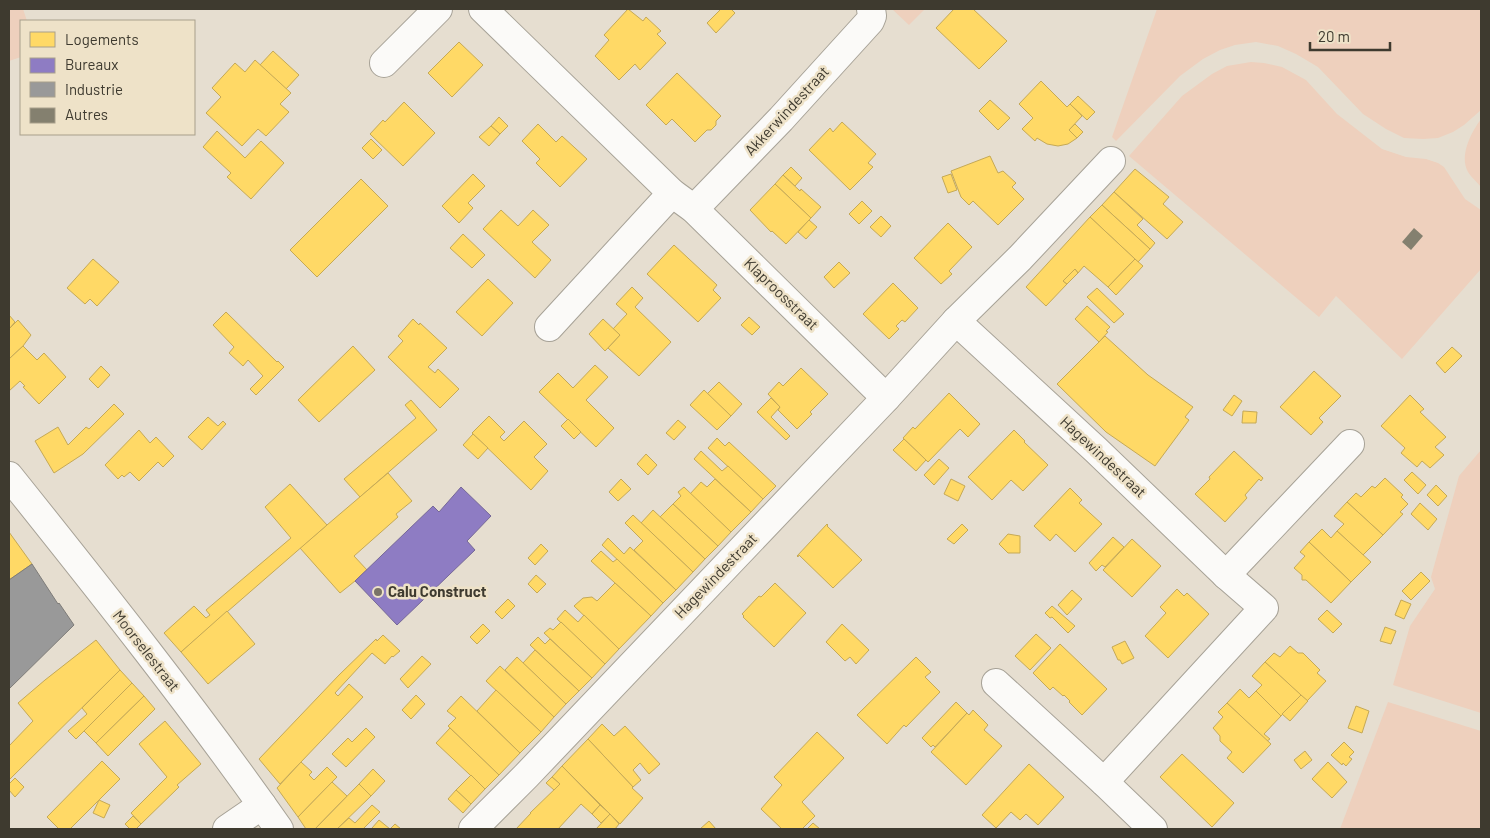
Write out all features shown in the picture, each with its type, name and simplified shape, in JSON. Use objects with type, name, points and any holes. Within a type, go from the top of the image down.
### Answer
[{"type":"street","points":[[384,63],[438,9]]},
{"type":"street","name":"Klaproosstraat","points":[[483,9],[672,192],[694,209],[886,398]]},
{"type":"street","name":"Akkerwindestraat","points":[[694,209],[781,119],[870,21],[872,16],[871,9]]},
{"type":"street","name":"Hagewindestraat","points":[[473,829],[526,776],[886,398],[956,321],[1020,258],[1111,161]]},
{"type":"street","points":[[549,327],[672,192]]},
{"type":"street","name":"Hagewindestraat","points":[[956,321],[1264,608],[1104,782]]},
{"type":"street","points":[[1226,574],[1350,444]]},
{"type":"street","name":"Moorselestraat","points":[[9,476],[184,699],[279,829]]},
{"type":"street","points":[[996,683],[1153,829]]},
{"type":"street","points":[[227,829],[262,805]]},
{"type":"shaded area","points":[[9,9],[23,9],[27,20],[20,20],[20,57],[9,61]]},
{"type":"shaded area","points":[[892,9],[925,9],[909,25]]},
{"type":"shaded area","points":[[1157,9],[1481,9],[1481,110],[1464,125],[1438,138],[1404,138],[1363,114],[1318,67],[1278,46],[1256,42],[1235,45],[1203,59],[1180,76],[1116,141],[1112,137]]},
{"type":"shaded area","points":[[1251,62],[1282,67],[1306,80],[1337,114],[1382,149],[1406,157],[1426,159],[1438,163],[1444,167],[1465,199],[1481,210],[1481,269],[1402,359],[1336,296],[1319,317],[1129,156],[1182,96],[1212,74],[1227,66]]},
{"type":"shaded area","points":[[1481,119],[1481,187],[1468,172],[1465,159],[1467,144]]},
{"type":"shaded area","points":[[1481,450],[1481,713],[1393,685],[1410,626],[1435,589],[1431,577],[1459,476]]},
{"type":"shaded area","points":[[1388,702],[1481,731],[1481,829],[1340,829]]},
{"type":"building: Logements","points":[[628,9],[643,21],[646,17],[661,31],[657,34],[666,43],[640,70],[635,64],[619,80],[595,56],[609,40],[604,35]]},
{"type":"building: Logements","points":[[721,9],[731,9],[735,13],[716,33],[707,23]]},
{"type":"building: Logements","points":[[954,9],[973,9],[1007,41],[979,69],[936,28]]},
{"type":"building: Logements","points":[[459,42],[483,65],[452,97],[428,73]]},
{"type":"building: Logements","points":[[273,51],[299,75],[286,89],[260,65]]},
{"type":"building: Logements","points":[[255,60],[291,93],[280,104],[289,112],[266,136],[258,129],[242,146],[206,113],[221,97],[212,88],[235,63],[245,72]]},
{"type":"building: Logements","points":[[677,73],[721,116],[711,130],[707,130],[695,142],[672,119],[666,125],[646,105]]},
{"type":"building: Logements","points":[[1041,81],[1067,107],[1070,104],[1082,116],[1069,130],[1077,138],[1068,144],[1058,146],[1047,144],[1037,138],[1035,141],[1022,129],[1033,118],[1019,104]]},
{"type":"building: Logements","points":[[1078,96],[1095,112],[1087,120],[1070,104]]},
{"type":"building: Logements","points":[[990,100],[1010,118],[998,130],[979,111]]},
{"type":"building: Logements","points":[[404,102],[435,133],[403,166],[370,134],[383,120],[385,122]]},
{"type":"building: Logements","points":[[499,117],[508,126],[500,134],[491,126]]},
{"type":"building: Logements","points":[[842,122],[876,154],[868,163],[873,167],[850,190],[809,150],[830,128],[833,132]]},
{"type":"building: Logements","points":[[538,124],[556,142],[562,136],[587,159],[560,187],[536,163],[540,159],[522,141]]},
{"type":"building: Logements","points":[[1075,124],[1083,132],[1077,138],[1069,130]]},
{"type":"building: Logements","points":[[491,126],[500,134],[489,146],[479,137]]},
{"type":"building: Logements","points":[[217,131],[245,158],[261,141],[284,163],[251,199],[227,177],[231,173],[203,147]]},
{"type":"building: Logements","points":[[371,139],[382,150],[373,159],[362,148]]},
{"type":"building: Logements","points":[[990,156],[998,173],[1003,171],[1016,183],[1012,187],[1024,199],[998,225],[973,201],[969,205],[961,197],[951,171]]},
{"type":"building: Logements","points":[[791,167],[802,178],[795,186],[783,175]]},
{"type":"building: Logements","points":[[1135,169],[1169,197],[1163,204],[1183,222],[1167,239],[1114,192]]},
{"type":"building: Logements","points":[[473,174],[485,186],[468,203],[473,208],[459,223],[442,206]]},
{"type":"building: Logements","points":[[951,174],[957,190],[948,193],[942,177]]},
{"type":"building: Logements","points":[[783,175],[821,207],[811,218],[775,184]]},
{"type":"building: Logements","points":[[361,179],[388,206],[317,277],[290,250]]},
{"type":"building: Logements","points":[[775,184],[811,218],[786,244],[771,232],[750,210]]},
{"type":"building: Logements","points":[[1114,192],[1143,219],[1137,225],[1155,243],[1150,249],[1102,205]]},
{"type":"building: Logements","points":[[862,201],[872,211],[859,224],[849,214]]},
{"type":"building: Logements","points":[[1102,205],[1150,249],[1138,262],[1090,217]]},
{"type":"building: Logements","points":[[501,210],[518,226],[533,210],[549,225],[532,242],[551,260],[535,278],[483,229]]},
{"type":"building: Logements","points":[[881,216],[891,226],[881,237],[870,227]]},
{"type":"building: Logements","points":[[1090,217],[1135,259],[1108,287],[1084,266],[1078,273],[1075,269],[1063,281],[1067,284],[1046,306],[1026,287]]},
{"type":"building: Logements","points":[[809,220],[817,227],[806,239],[798,232]]},
{"type":"building: Logements","points":[[948,223],[972,247],[949,271],[952,274],[941,284],[914,258]]},
{"type":"building: Logements","points":[[463,234],[485,255],[472,268],[450,248]]},
{"type":"building: Logements","points":[[674,245],[717,285],[713,290],[721,298],[698,322],[647,274]]},
{"type":"building: Logements","points":[[93,259],[119,282],[97,306],[90,299],[85,304],[67,288]]},
{"type":"building: Logements","points":[[1135,259],[1143,266],[1116,295],[1108,287]]},
{"type":"building: Logements","points":[[839,262],[850,273],[834,288],[824,277]]},
{"type":"building: Logements","points":[[1075,269],[1078,273],[1067,284],[1063,281]]},
{"type":"building: Logements","points":[[488,279],[513,303],[482,336],[456,312]]},
{"type":"building: Logements","points":[[893,283],[918,308],[905,322],[902,320],[896,326],[899,329],[889,339],[863,314]]},
{"type":"building: Logements","points":[[632,287],[643,298],[635,307],[671,342],[639,376],[608,348],[620,335],[613,329],[627,314],[616,304]]},
{"type":"building: Logements","points":[[1097,288],[1124,314],[1114,323],[1087,297]]},
{"type":"building: Logements","points":[[1087,306],[1110,327],[1099,342],[1075,319]]},
{"type":"building: Logements","points":[[226,312],[284,367],[256,395],[250,389],[263,376],[248,360],[243,366],[229,353],[234,347],[213,325]]},
{"type":"building: Logements","points":[[9,315],[15,322],[9,329]]},
{"type":"building: Logements","points":[[749,317],[760,327],[752,335],[741,325]]},
{"type":"building: Logements","points":[[413,319],[447,348],[428,367],[435,373],[438,369],[459,389],[440,408],[388,357],[403,341],[398,336]]},
{"type":"building: Logements","points":[[603,319],[620,335],[605,351],[589,334]]},
{"type":"building: Logements","points":[[18,320],[31,335],[23,346],[9,359],[9,329]]},
{"type":"building: Logements","points":[[1105,336],[1148,375],[1193,407],[1185,417],[1189,420],[1155,466],[1106,432],[1057,384]]},
{"type":"building: Logements","points":[[23,346],[37,360],[44,353],[66,377],[39,404],[23,387],[25,386],[20,381],[9,391],[9,359]]},
{"type":"building: Logements","points":[[353,346],[375,370],[319,422],[298,400]]},
{"type":"building: Logements","points":[[1452,347],[1462,356],[1445,373],[1436,363]]},
{"type":"building: Logements","points":[[595,365],[608,377],[586,400],[614,428],[596,447],[539,392],[558,373],[573,388]]},
{"type":"building: Logements","points":[[101,366],[110,375],[98,388],[89,379]]},
{"type":"building: Logements","points":[[801,368],[828,394],[810,412],[812,414],[797,429],[778,410],[780,407],[768,394],[779,382],[783,386]]},
{"type":"building: Logements","points":[[1314,371],[1341,396],[1319,418],[1323,422],[1311,435],[1280,407]]},
{"type":"building: Logements","points":[[719,382],[742,404],[731,416],[707,394]]},
{"type":"building: Logements","points":[[704,390],[731,416],[717,430],[690,405]]},
{"type":"building: Logements","points":[[949,393],[980,424],[968,437],[960,429],[928,462],[903,438],[913,427],[915,429]]},
{"type":"building: Logements","points":[[1234,395],[1242,401],[1232,416],[1223,410]]},
{"type":"building: Logements","points":[[1410,395],[1424,409],[1420,412],[1446,437],[1435,447],[1444,455],[1430,468],[1422,461],[1417,467],[1401,453],[1405,448],[1381,426]]},
{"type":"building: Logements","points":[[771,398],[780,407],[771,417],[790,436],[786,440],[757,412]]},
{"type":"building: Logements","points":[[411,400],[437,430],[360,497],[344,479],[416,418],[405,405]]},
{"type":"building: Logements","points":[[114,404],[124,414],[83,454],[54,473],[35,441],[58,427],[68,445],[86,427],[89,429]]},
{"type":"building: Logements","points":[[1243,411],[1257,412],[1256,423],[1242,423]]},
{"type":"building: Logements","points":[[489,416],[505,432],[500,437],[504,441],[524,421],[547,444],[534,457],[548,471],[531,490],[472,433]]},
{"type":"building: Logements","points":[[208,417],[218,426],[223,421],[226,424],[202,450],[188,437]]},
{"type":"building: Logements","points":[[568,419],[581,432],[574,439],[561,426]]},
{"type":"building: Logements","points":[[678,420],[686,427],[674,440],[666,433]]},
{"type":"building: Logements","points":[[139,430],[150,443],[156,437],[174,456],[163,467],[158,462],[139,481],[130,472],[118,479],[105,465]]},
{"type":"building: Logements","points":[[1014,430],[1048,465],[1023,491],[1011,480],[992,500],[968,477]]},
{"type":"building: Logements","points":[[473,434],[488,448],[478,459],[463,445]]},
{"type":"building: Logements","points":[[717,438],[725,446],[729,442],[776,486],[763,499],[708,448]]},
{"type":"building: Logements","points":[[904,439],[926,460],[916,471],[893,450]]},
{"type":"building: Logements","points":[[701,451],[722,471],[728,466],[763,499],[751,512],[694,459]]},
{"type":"building: Logements","points":[[1234,451],[1263,478],[1261,481],[1259,479],[1245,495],[1247,498],[1225,522],[1195,494]]},
{"type":"building: Logements","points":[[646,454],[657,465],[648,475],[637,464]]},
{"type":"building: Logements","points":[[939,459],[949,468],[934,485],[924,475]]},
{"type":"building: Logements","points":[[1412,472],[1426,485],[1418,494],[1404,480]]},
{"type":"building: Logements","points":[[388,473],[412,501],[396,514],[398,517],[354,556],[367,570],[340,593],[300,548]]},
{"type":"building: Logements","points":[[1385,478],[1403,495],[1401,497],[1408,504],[1400,512],[1403,514],[1383,535],[1347,502],[1356,493],[1361,497],[1372,486],[1375,488]]},
{"type":"building: Logements","points":[[621,479],[631,489],[618,501],[609,492]]},
{"type":"building: Logements","points":[[715,479],[751,512],[731,532],[690,494],[701,482],[707,487]]},
{"type":"building: Logements","points":[[951,479],[965,486],[958,501],[944,494]]},
{"type":"building: Logements","points":[[290,484],[327,525],[181,652],[164,633],[194,606],[206,618],[210,615],[206,610],[291,538],[265,507]]},
{"type":"building: Logements","points":[[1436,485],[1447,496],[1438,506],[1427,495]]},
{"type":"building: Logements","points":[[684,487],[731,532],[718,546],[673,504],[681,496],[678,492]]},
{"type":"building: Logements","points":[[1070,488],[1082,500],[1079,503],[1102,524],[1075,552],[1056,534],[1050,541],[1034,526]]},
{"type":"building: Logements","points":[[1347,502],[1383,535],[1363,555],[1337,531],[1344,524],[1334,516]]},
{"type":"building: Logements","points":[[1420,503],[1437,519],[1428,530],[1411,514]]},
{"type":"building: Logements","points":[[673,504],[718,546],[705,559],[660,517]]},
{"type":"building: Logements","points":[[653,510],[705,559],[693,572],[641,523]]},
{"type":"building: Logements","points":[[633,515],[693,572],[676,590],[634,550],[643,541],[625,523]]},
{"type":"building: Logements","points":[[827,524],[862,560],[833,588],[799,555],[797,556]]},
{"type":"building: Logements","points":[[962,524],[968,530],[954,544],[947,539]]},
{"type":"building: Logements","points":[[1322,529],[1331,538],[1337,531],[1371,562],[1351,582],[1309,542]]},
{"type":"building: Logements","points":[[9,532],[32,564],[9,580]]},
{"type":"building: Logements","points":[[1008,534],[1020,536],[1020,553],[1008,553],[999,544]]},
{"type":"building: Logements","points":[[1113,537],[1124,547],[1105,567],[1102,565],[1096,571],[1089,563]]},
{"type":"building: Logements","points":[[608,538],[624,554],[630,547],[676,590],[663,603],[602,545]]},
{"type":"building: Logements","points":[[1132,539],[1161,566],[1132,597],[1103,570]]},
{"type":"building: Logements","points":[[1309,542],[1351,582],[1331,603],[1306,580],[1302,580],[1302,575],[1294,568],[1305,556],[1300,552]]},
{"type":"building: Logements","points":[[541,544],[548,551],[535,565],[528,558]]},
{"type":"building: Logements","points":[[601,551],[613,562],[617,559],[663,603],[651,616],[591,561]]},
{"type":"building: Logements","points":[[1421,572],[1430,581],[1411,600],[1402,591]]},
{"type":"building: Logements","points":[[536,575],[546,584],[537,593],[528,584]]},
{"type":"building: Logements","points":[[615,583],[651,616],[619,649],[574,606],[583,598],[592,597],[597,601]]},
{"type":"building: Logements","points":[[775,583],[806,613],[774,647],[742,614]]},
{"type":"building: Logements","points":[[1177,589],[1184,596],[1187,593],[1209,614],[1168,658],[1145,636],[1166,613],[1160,607]]},
{"type":"building: Logements","points":[[1072,590],[1082,599],[1067,615],[1058,605]]},
{"type":"building: Logements","points":[[508,599],[515,606],[502,619],[495,612]]},
{"type":"building: Logements","points":[[1401,600],[1411,604],[1404,619],[1395,615]]},
{"type":"building: Logements","points":[[1052,606],[1075,626],[1068,633],[1052,617],[1050,618],[1045,613]]},
{"type":"building: Logements","points":[[565,610],[578,622],[584,615],[619,649],[605,664],[557,619]]},
{"type":"building: Logements","points":[[1327,610],[1342,624],[1333,633],[1318,619]]},
{"type":"building: Logements","points":[[227,611],[255,644],[208,684],[181,652]]},
{"type":"building: Logements","points":[[561,622],[605,664],[592,678],[544,633],[550,628],[553,630]]},
{"type":"building: Logements","points":[[483,624],[490,631],[477,644],[470,637]]},
{"type":"building: Logements","points":[[842,624],[869,650],[856,664],[850,657],[845,661],[826,642]]},
{"type":"building: Logements","points":[[1385,627],[1396,631],[1391,644],[1380,641]]},
{"type":"building: Logements","points":[[1036,634],[1051,648],[1030,670],[1015,656]]},
{"type":"building: Logements","points":[[383,635],[400,651],[385,664],[372,653],[335,693],[338,696],[349,684],[363,697],[280,784],[259,759],[339,675],[376,639],[377,641]]},
{"type":"building: Logements","points":[[538,637],[545,644],[550,639],[592,678],[579,691],[530,645]]},
{"type":"building: Logements","points":[[96,640],[120,670],[9,780],[9,746],[33,721],[18,703]]},
{"type":"building: Logements","points":[[1125,641],[1134,658],[1122,664],[1112,647]]},
{"type":"building: Logements","points":[[1060,644],[1107,689],[1082,715],[1064,695],[1053,687],[1050,690],[1033,673]]},
{"type":"building: Logements","points":[[1290,646],[1298,653],[1303,653],[1320,670],[1317,673],[1326,681],[1307,701],[1265,662],[1274,653],[1280,657]]},
{"type":"building: Logements","points":[[535,650],[579,691],[566,704],[523,663]]},
{"type":"building: Logements","points":[[422,656],[431,664],[408,688],[400,679]]},
{"type":"building: Logements","points":[[517,657],[566,704],[554,717],[505,670]]},
{"type":"building: Logements","points":[[916,657],[931,672],[925,677],[940,692],[906,727],[904,725],[887,744],[857,715]]},
{"type":"building: Logements","points":[[1265,662],[1301,695],[1281,716],[1256,691],[1262,685],[1252,676]]},
{"type":"building: Logements","points":[[500,666],[554,717],[541,732],[486,681]]},
{"type":"building: Logements","points":[[120,670],[132,683],[76,739],[68,731],[87,714],[82,708]]},
{"type":"building: Logements","points":[[132,683],[144,696],[96,743],[84,731]]},
{"type":"building: Logements","points":[[1240,689],[1249,698],[1256,691],[1281,716],[1264,734],[1270,739],[1267,741],[1227,703]]},
{"type":"building: Logements","points":[[496,690],[541,732],[520,753],[477,711]]},
{"type":"building: Logements","points":[[416,695],[425,704],[411,719],[402,710]]},
{"type":"building: Logements","points":[[1301,695],[1308,701],[1290,721],[1282,714]]},
{"type":"building: Logements","points":[[144,696],[155,709],[108,756],[96,743]]},
{"type":"building: Logements","points":[[461,696],[520,753],[499,775],[448,726],[456,718],[447,711]]},
{"type":"building: Logements","points":[[956,702],[967,713],[935,747],[933,745],[931,747],[922,738]]},
{"type":"building: Logements","points":[[1227,703],[1271,744],[1243,773],[1227,758],[1232,752],[1220,741],[1220,736],[1213,728],[1223,717],[1218,712]]},
{"type":"building: Logements","points":[[1356,706],[1369,711],[1362,733],[1348,728]]},
{"type":"building: Logements","points":[[973,710],[988,725],[984,730],[1002,746],[966,785],[931,752],[967,713],[969,715]]},
{"type":"building: Logements","points":[[165,721],[201,764],[177,785],[179,787],[141,824],[131,813],[167,777],[139,744]]},
{"type":"building: Logements","points":[[602,724],[614,736],[625,726],[660,764],[649,774],[640,763],[633,770],[641,780],[633,787],[588,739]]},
{"type":"building: Logements","points":[[366,728],[375,737],[346,767],[332,754],[348,738],[352,742]]},
{"type":"building: Logements","points":[[450,728],[499,775],[485,789],[436,743]]},
{"type":"building: Logements","points":[[817,732],[844,758],[802,802],[815,816],[802,829],[782,829],[761,809],[782,785],[774,777]]},
{"type":"building: Logements","points":[[588,739],[643,798],[620,824],[562,766]]},
{"type":"building: Logements","points":[[1344,742],[1354,752],[1349,757],[1352,759],[1346,766],[1343,763],[1342,765],[1331,755]]},
{"type":"building: Logements","points":[[1305,751],[1312,760],[1301,769],[1294,760]]},
{"type":"building: Logements","points":[[1182,754],[1234,803],[1212,827],[1160,777]]},
{"type":"building: Logements","points":[[102,761],[120,779],[70,829],[59,829],[47,817]]},
{"type":"building: Logements","points":[[301,762],[312,772],[309,775],[314,780],[327,767],[337,777],[298,817],[277,788]]},
{"type":"building: Logements","points":[[1328,762],[1347,782],[1332,798],[1312,779]]},
{"type":"building: Logements","points":[[1029,764],[1064,797],[1038,825],[1026,814],[1020,820],[1011,812],[996,828],[982,815]]},
{"type":"building: Logements","points":[[562,766],[600,805],[592,814],[581,804],[558,829],[516,829],[560,784],[552,777]]},
{"type":"building: Logements","points":[[373,769],[385,781],[371,796],[359,784]]},
{"type":"building: Logements","points":[[471,775],[485,789],[471,804],[456,790]]},
{"type":"building: Logements","points":[[552,777],[560,784],[554,790],[546,783]]},
{"type":"building: Logements","points":[[15,778],[24,787],[15,797],[9,790],[9,784]]},
{"type":"building: Logements","points":[[332,782],[347,796],[315,829],[306,829],[298,817]]},
{"type":"building: Logements","points":[[359,784],[371,796],[337,829],[315,829]]},
{"type":"building: Logements","points":[[456,790],[471,804],[463,813],[448,799]]},
{"type":"building: Logements","points":[[99,800],[110,805],[104,818],[93,813]]},
{"type":"building: Logements","points":[[372,805],[380,812],[363,829],[337,829],[349,818],[355,823]]},
{"type":"building: Logements","points":[[600,805],[610,814],[601,823],[592,814]]},
{"type":"building: Logements","points":[[610,814],[619,824],[615,829],[596,829]]},
{"type":"building: Logements","points":[[133,816],[141,824],[136,829],[130,829],[125,824]]},
{"type":"building: Logements","points":[[379,820],[390,829],[373,829]]},
{"type":"building: Logements","points":[[709,821],[716,829],[700,829]]},
{"type":"building: Logements","points":[[813,823],[820,829],[807,829]]},
{"type":"building: Logements","points":[[395,824],[401,829],[390,829]]},
{"type":"building: Bureaux","points":[[461,487],[491,516],[467,541],[475,550],[397,625],[355,581],[433,506],[439,512]]},
{"type":"building: Industrie","points":[[32,564],[74,625],[9,689],[9,580]]},
{"type":"building: Autres","points":[[1414,228],[1423,236],[1411,250],[1402,242]]},
{"type":"place","name":"Calu Construct","points":[[378,592]]}]
